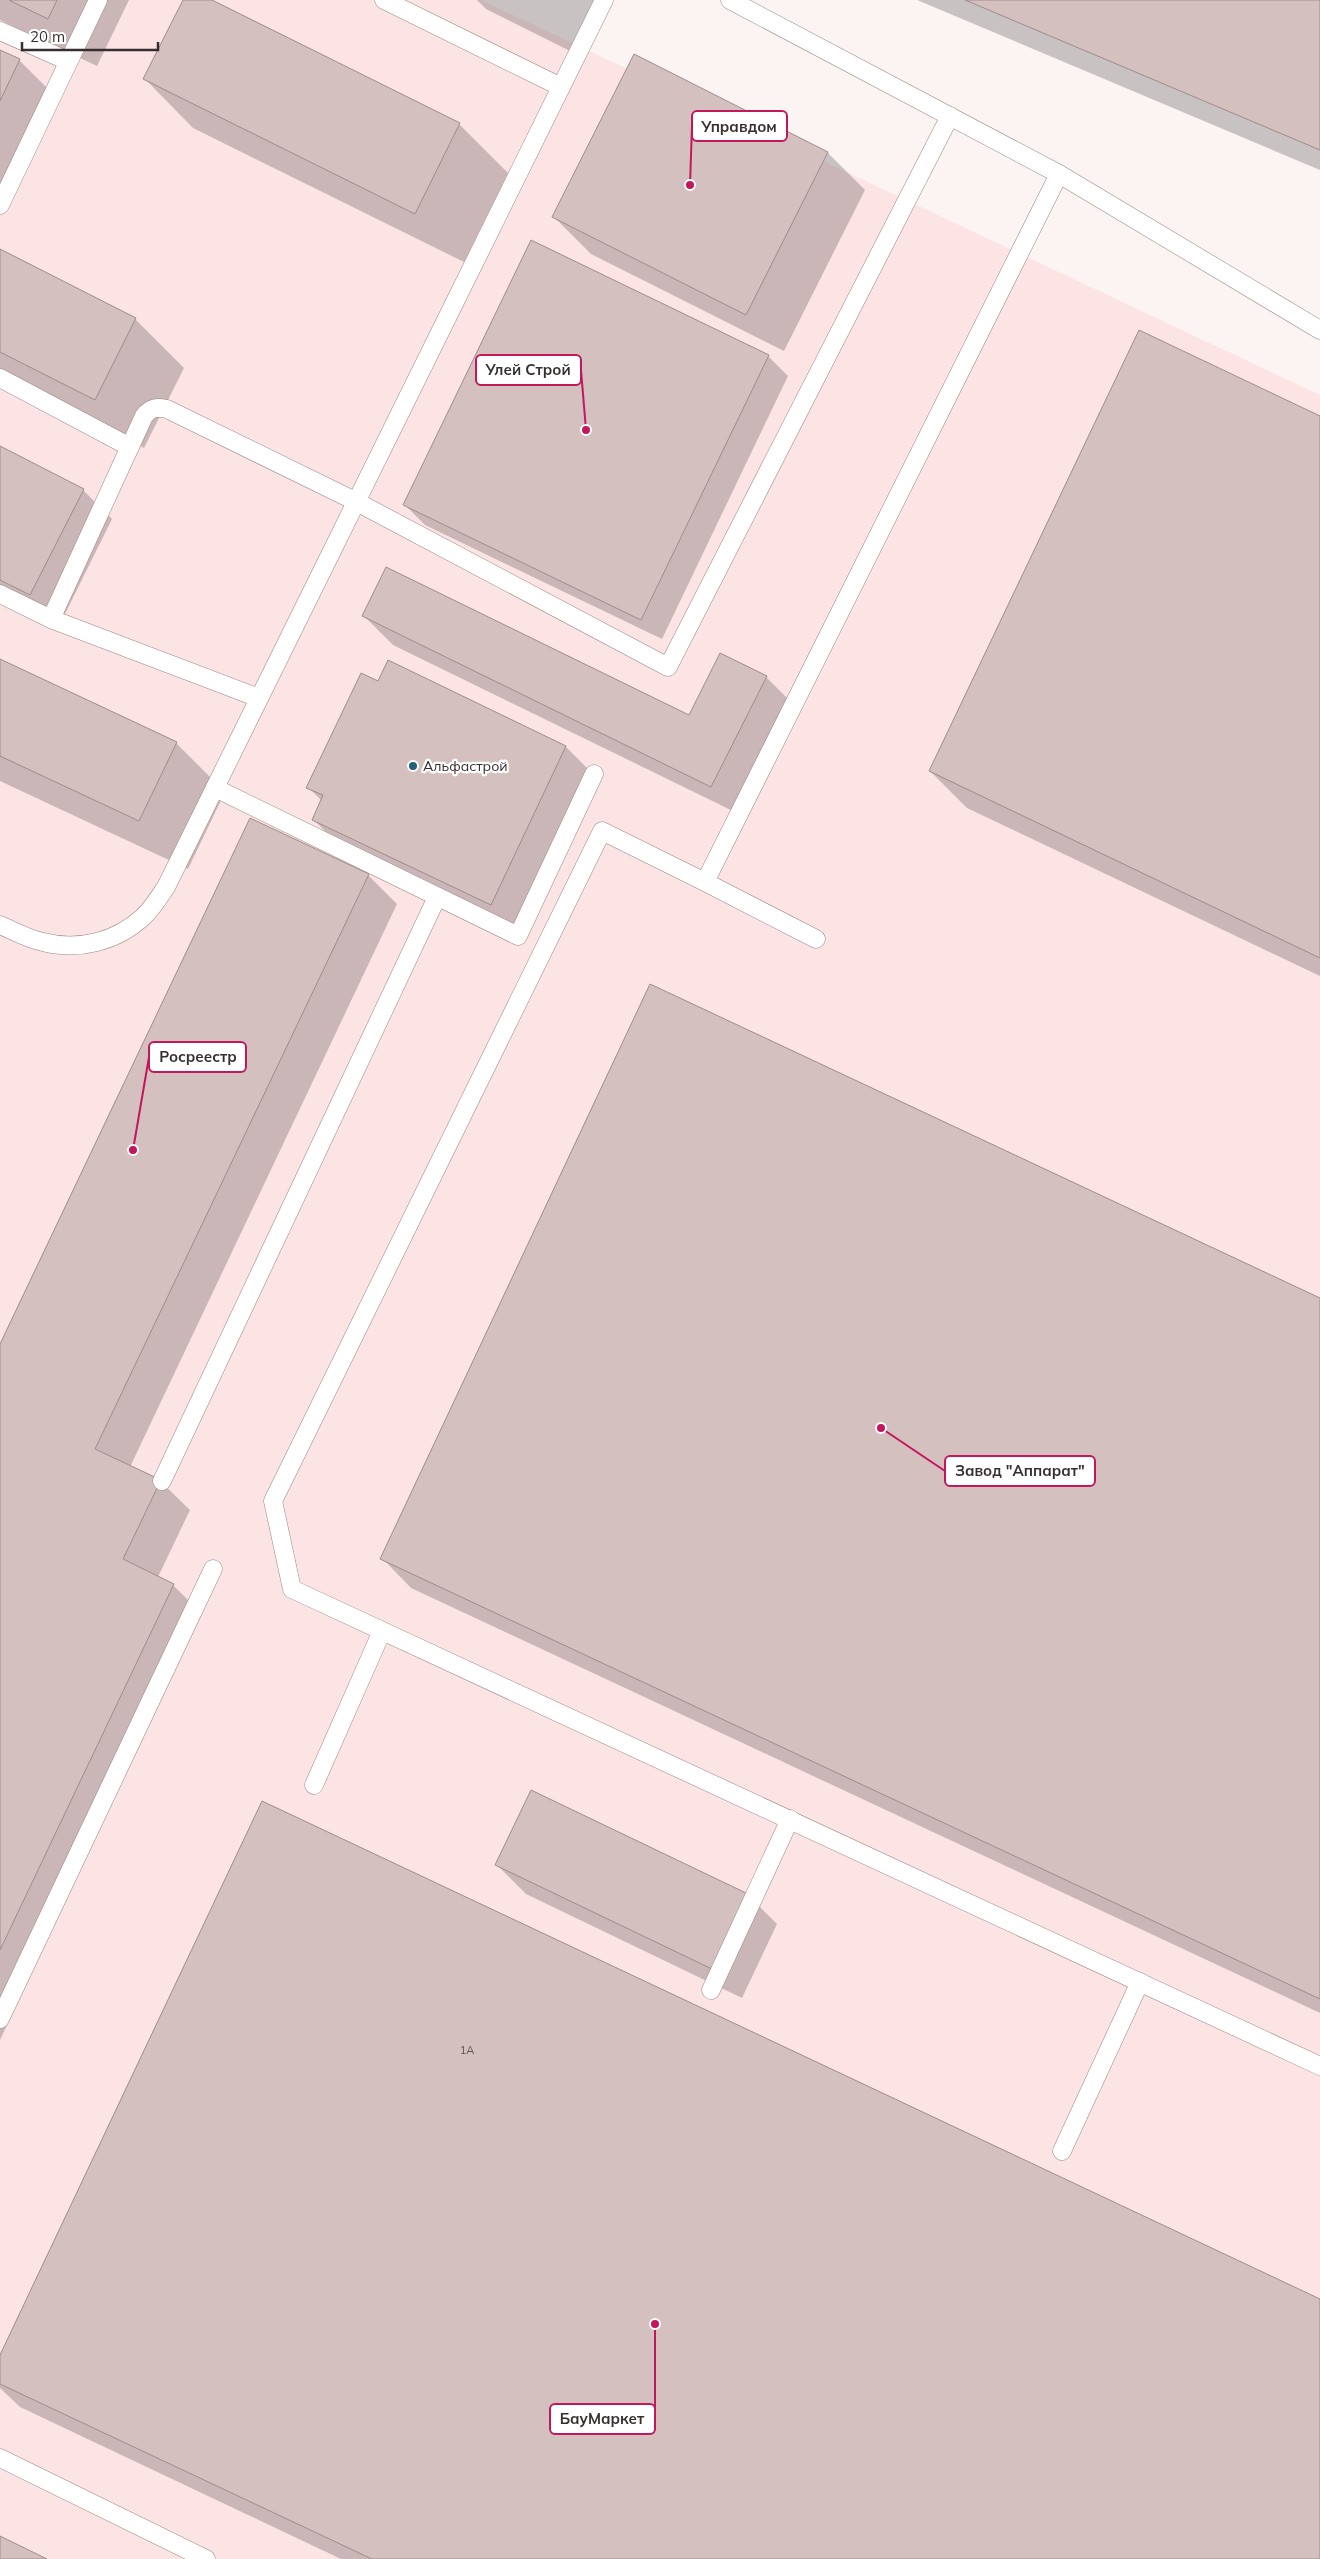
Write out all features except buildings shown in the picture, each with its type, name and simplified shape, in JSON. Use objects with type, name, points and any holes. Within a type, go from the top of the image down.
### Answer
[{"type":"lane","points":[[0,205],[98,0]]},
{"type":"lane","points":[[0,925],[41,942],[76,946],[94,944],[130,927],[144,916],[166,887],[604,0]]},
{"type":"lane","points":[[730,0],[1059,174],[1320,330]]},
{"type":"lane","points":[[392,2],[561,87]]},
{"type":"lane","points":[[0,30],[68,61]]},
{"type":"lane","points":[[51,619],[148,410],[158,407],[167,408],[355,501],[668,667],[950,116]]},
{"type":"lane","points":[[705,882],[1059,174]]},
{"type":"lane","points":[[0,378],[130,447]]},
{"type":"lane","points":[[0,594],[51,619],[259,698]]},
{"type":"lane","points":[[215,788],[518,936],[594,774]]},
{"type":"lane","points":[[816,939],[602,831],[273,1501],[292,1589],[1320,2066]]},
{"type":"lane","points":[[162,1481],[436,896]]},
{"type":"lane","points":[[0,2019],[213,1569]]},
{"type":"lane","points":[[314,1785],[382,1631]]},
{"type":"lane","points":[[711,1990],[790,1820]]},
{"type":"lane","points":[[1062,2151],[1140,1982]]},
{"type":"lane","points":[[0,2458],[206,2559]]},
{"type":"shaded area","points":[[0,0],[481,0],[1320,395],[1320,2559],[0,2559]]},
{"type":"place","name":"Управдом","points":[[690,185]]},
{"type":"place","name":"Улей Строй","points":[[586,430]]},
{"type":"place","name":"Альфастрой","points":[[413,766]]},
{"type":"place","name":"Росреестр","points":[[133,1150]]},
{"type":"place","name":"Завод \"Аппарат\"","points":[[881,1428]]},
{"type":"place","name":"БауМаркет","points":[[655,2324]]}]
